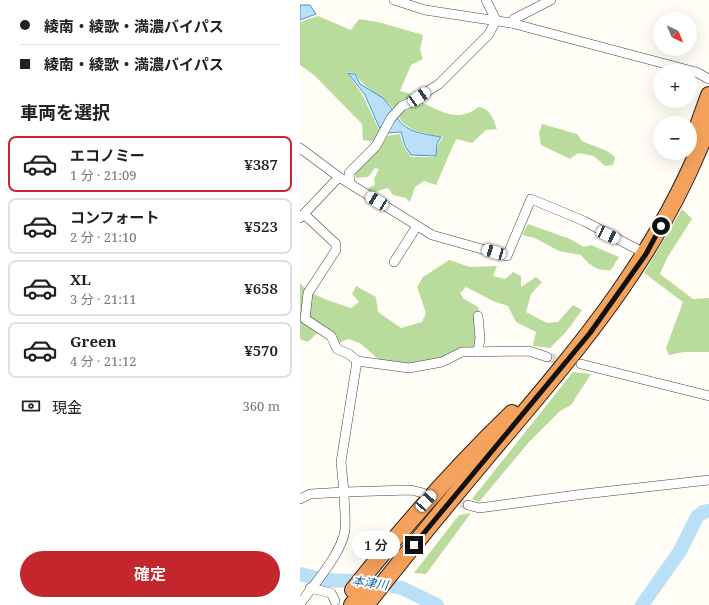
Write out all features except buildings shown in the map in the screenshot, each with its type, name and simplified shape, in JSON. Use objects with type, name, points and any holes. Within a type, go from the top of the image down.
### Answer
[{"type":"highway","points":[[697,127],[709,95]]},
{"type":"highway","points":[[366,605],[391,565],[516,416],[582,326],[641,251],[676,198],[709,124]]},
{"type":"highway","points":[[641,251],[684,160]]},
{"type":"highway","points":[[344,602],[391,565]]},
{"type":"highway","points":[[377,605],[391,565]]},
{"type":"street","points":[[394,0],[425,10],[511,23],[696,72],[709,79]]},
{"type":"street","points":[[486,0],[496,20]]},
{"type":"street","points":[[511,23],[514,19],[552,0]]},
{"type":"street","points":[[350,184],[349,173],[376,146],[391,118],[402,106],[410,103],[439,84],[489,34],[496,20]]},
{"type":"street","points":[[300,148],[339,177],[432,235],[507,256],[531,199],[584,221],[597,230],[641,251]]},
{"type":"street","points":[[339,177],[302,216],[336,244],[336,250],[308,293],[305,319],[331,336],[337,349],[349,354],[357,362],[409,368],[442,362],[462,352],[528,351],[547,357]]},
{"type":"street","points":[[394,262],[417,226]]},
{"type":"street","points":[[478,316],[480,338],[478,352]]},
{"type":"street","points":[[300,604],[342,543],[345,529],[344,492],[341,462],[357,362]]},
{"type":"street","points":[[581,364],[709,396]]},
{"type":"street","points":[[468,505],[479,508],[584,494],[709,480]]},
{"type":"street","points":[[300,499],[315,494],[344,492],[411,490],[423,493]]},
{"type":"street","points":[[312,586],[331,593],[344,602]]},
{"type":"green space","points":[[318,16],[351,30],[359,19],[378,22],[423,35],[420,50],[423,59],[411,65],[400,91],[414,95],[394,109],[384,99],[363,84],[355,73],[347,72],[363,96],[380,132],[375,142],[363,140],[362,124],[314,75],[300,65],[300,22]]},
{"type":"green space","points":[[419,101],[448,114],[456,115],[471,112],[478,107],[482,108],[489,112],[497,129],[486,130],[472,143],[456,139],[436,185],[424,181],[415,187],[410,202],[406,198],[393,195],[388,188],[371,193],[368,188],[375,185],[374,179],[379,169],[375,168],[368,177],[356,178],[354,170],[386,136],[400,134],[404,147],[411,157],[436,157],[438,145],[443,137],[417,131],[401,121],[398,115],[405,108]]},
{"type":"green space","points":[[542,124],[577,134],[582,141],[607,151],[615,157],[613,165],[605,166],[594,156],[578,153],[570,159],[541,145],[539,133]]},
{"type":"green space","points":[[682,209],[692,219],[667,258],[660,274],[693,299],[709,298],[709,352],[684,352],[669,355],[666,348],[683,302],[644,273]]},
{"type":"green space","points":[[528,224],[570,239],[584,247],[591,245],[619,257],[611,270],[598,269],[587,262],[581,255],[559,251],[535,238],[522,235]]},
{"type":"green space","points":[[449,260],[470,267],[497,266],[493,276],[505,279],[513,272],[521,276],[521,287],[536,277],[542,282],[531,294],[526,312],[547,323],[558,322],[573,305],[582,310],[566,332],[550,348],[533,346],[536,332],[516,322],[508,306],[493,301],[466,287],[460,293],[464,299],[478,307],[484,326],[482,346],[463,348],[441,358],[410,365],[378,359],[360,343],[348,339],[339,343],[327,330],[316,334],[308,342],[300,339],[300,283],[304,288],[316,295],[351,308],[359,302],[352,294],[356,286],[376,297],[378,312],[401,328],[422,322],[426,313],[417,287],[423,277]]},
{"type":"green space","points":[[573,372],[591,374],[571,405],[560,411],[529,442],[479,502],[472,499]]},
{"type":"green space","points":[[471,513],[426,574],[414,573],[459,515]]},
{"type":"water","points":[[300,5],[310,5],[316,14],[300,20]]},
{"type":"water","points":[[348,73],[355,74],[360,84],[383,98],[393,110],[380,129],[365,95]]},
{"type":"water","points":[[397,117],[410,130],[441,137],[437,144],[436,156],[411,155],[405,146],[401,132],[387,133]]},
{"type":"waterway","name":"本津川","points":[[642,605],[680,551],[697,517],[703,512],[709,511]]},
{"type":"waterway","name":"本津川","points":[[300,574],[325,580],[362,580],[402,588],[437,605]]},
{"type":"tunnel","points":[[547,357],[569,362]]},
{"type":"tunnel","points":[[447,500],[468,505]]},
{"type":"route","points":[[414,545],[590,333],[646,254],[661,226]]}]
